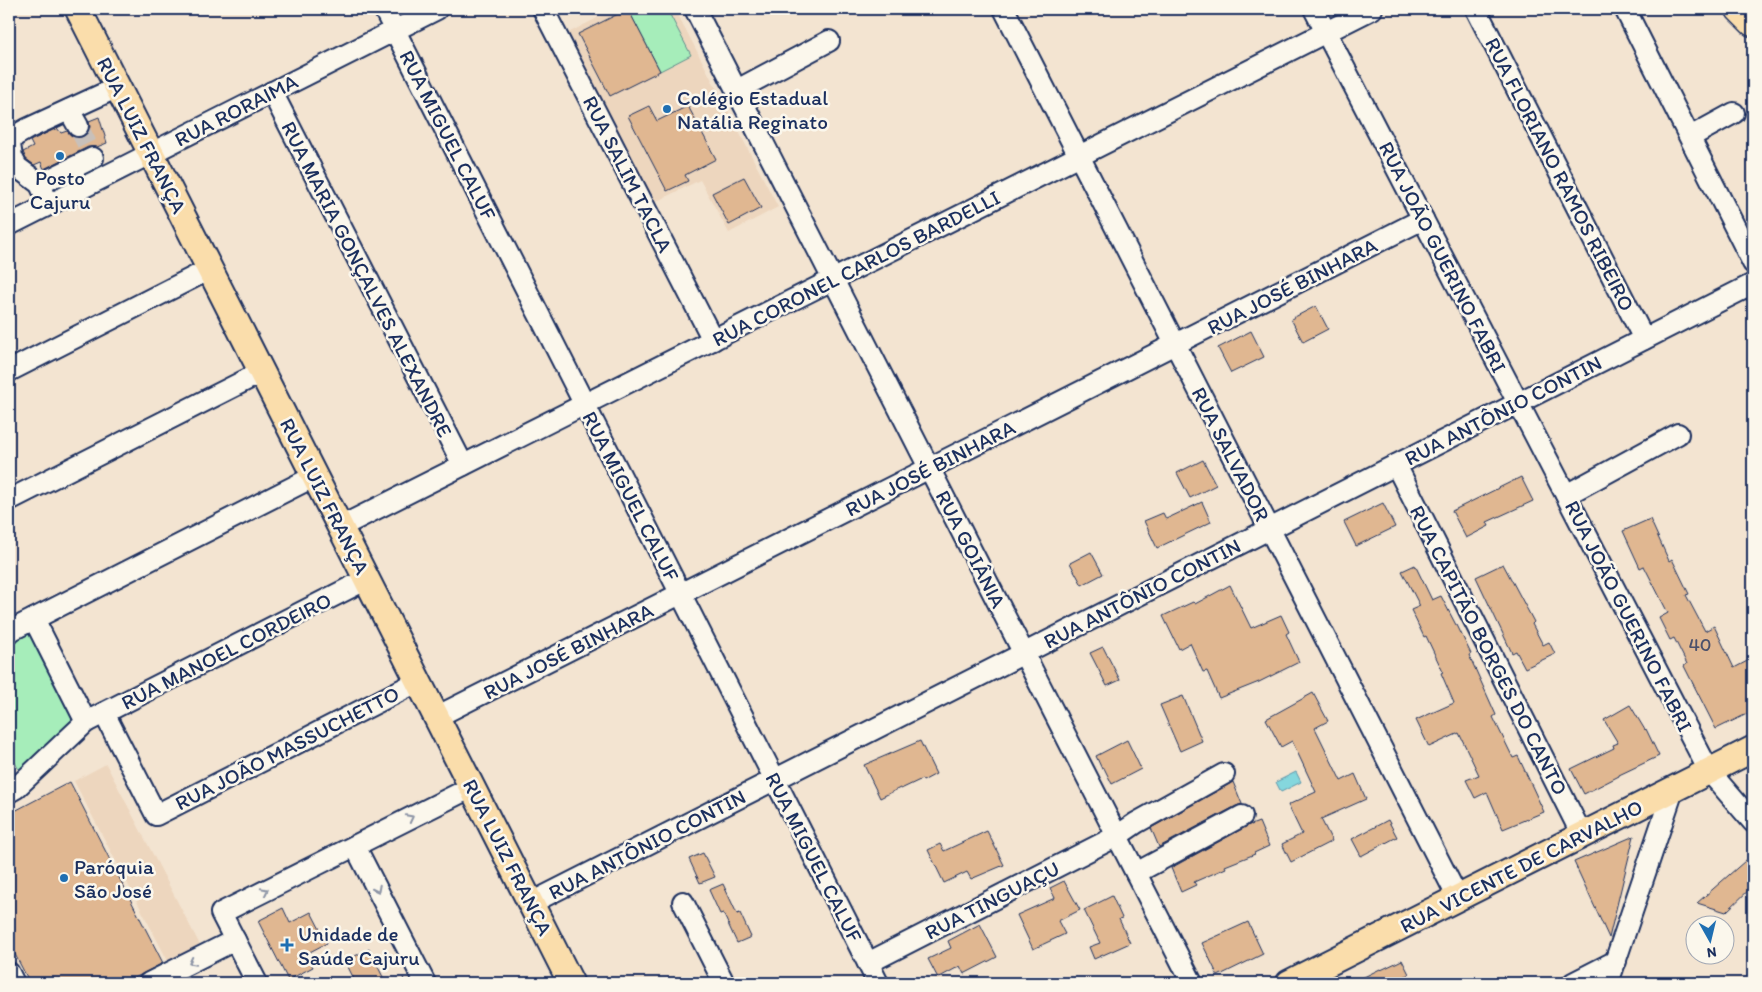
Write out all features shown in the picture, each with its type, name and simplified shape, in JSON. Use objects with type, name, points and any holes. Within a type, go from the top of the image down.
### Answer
[{"type":"highway","points":[[1740,9],[1753,22]]},
{"type":"main road","name":"RUA LUIZ FRANÇA","points":[[78,9],[571,983]]},
{"type":"main road","name":"RUA VICENTE DE CARVALHO","points":[[1289,983],[1753,749]]},
{"type":"street","name":"RUA MIGUEL CALUF","points":[[384,9],[878,983]]},
{"type":"street","name":"RUA RORAIMA","points":[[9,225],[436,9]]},
{"type":"street","name":"RUA SALIM TACLA","points":[[543,9],[712,340]]},
{"type":"street","name":"RUA GOIÂNIA","points":[[695,9],[1192,983]]},
{"type":"street","name":"RUA SALVADOR","points":[[1004,9],[1458,898]]},
{"type":"street","name":"RUA JOÃO GUERINO FABRI","points":[[1314,9],[1709,771],[1753,822]]},
{"type":"street","name":"RUA CORONEL CARLOS BARDELLI","points":[[340,527],[1372,9]]},
{"type":"street","name":"RUA FLORIANO RAMOS RIBEIRO","points":[[1476,9],[1644,339]]},
{"type":"street","points":[[1625,9],[1753,263]]},
{"type":"street","points":[[737,90],[829,41]]},
{"type":"street","points":[[50,205],[40,184],[17,167],[12,157],[10,145],[13,137],[27,128],[74,118],[118,87]]},
{"type":"street","name":"RUA MARIA GONÇALVES ALEXANDRE","points":[[272,92],[463,465]]},
{"type":"street","points":[[1690,137],[1734,113]]},
{"type":"street","points":[[40,184],[91,154],[103,178]]},
{"type":"street","name":"RUA JOSÉ BINHARA","points":[[436,717],[1423,219]]},
{"type":"street","points":[[9,371],[210,269]]},
{"type":"street","name":"RUA ANTÔNIO CONTIN","points":[[531,903],[1753,284]]},
{"type":"street","points":[[9,500],[262,372]]},
{"type":"street","points":[[1566,495],[1678,434]]},
{"type":"street","name":"RUA CAPITÃO BORGES DO CANTO","points":[[1396,465],[1582,836]]},
{"type":"street","points":[[10,629],[34,619],[315,476]]},
{"type":"street","name":"RUA MANOEL CORDEIRO","points":[[11,785],[86,722],[367,579]]},
{"type":"street","points":[[34,619],[86,722]]},
{"type":"street","name":"RUA JOÃO MASSUCHETTO","points":[[104,713],[156,815],[418,681]]},
{"type":"street","name":"RUA TINGUAÇU","points":[[868,963],[1117,836],[1136,823],[1224,774]]},
{"type":"street","points":[[257,983],[221,914],[472,786]]},
{"type":"street","points":[[1608,983],[1673,790]]},
{"type":"street","points":[[1136,873],[1242,816]]},
{"type":"street","points":[[355,846],[425,983]]},
{"type":"street","points":[[683,902],[724,983]]},
{"type":"street","points":[[148,983],[235,940]]},
{"type":"street","points":[[1573,983],[1616,961]]},
{"type":"street","points":[[9,973],[14,983]]},
{"type":"shaded area","name":"Colégio Estadual Natália Reginato","points":[[615,9],[675,9],[778,207],[729,233],[700,180],[655,202],[568,33]]},
{"type":"shaded area","points":[[106,764],[200,945],[168,961],[74,781]]},
{"type":"green space","points":[[628,9],[667,9],[691,55],[660,71]]},
{"type":"green space","points":[[28,631],[74,721],[20,772],[9,751],[9,645],[16,637]]},
{"type":"water","points":[[1296,772],[1301,782],[1281,792],[1276,782]]},
{"type":"building","points":[[628,9],[660,71],[610,96],[578,34]]},
{"type":"building","points":[[649,106],[657,121],[688,106],[716,159],[685,175],[688,181],[667,191],[628,116]]},
{"type":"building","points":[[99,117],[107,143],[97,147],[88,147],[44,169],[41,162],[34,165],[26,159],[23,152],[33,147],[30,141],[57,128],[61,133],[67,131],[72,136],[83,137],[90,127],[89,121]]},
{"type":"building","points":[[744,177],[761,208],[729,225],[712,193]]},
{"type":"building","points":[[1316,306],[1328,329],[1303,342],[1291,319]]},
{"type":"building","points":[[1251,331],[1264,357],[1231,373],[1218,348]]},
{"type":"building","points":[[1203,460],[1216,485],[1190,498],[1177,473]]},
{"type":"building","points":[[1521,477],[1533,501],[1487,522],[1489,526],[1466,538],[1452,511]]},
{"type":"building","points":[[1202,502],[1211,522],[1157,548],[1144,521],[1163,513],[1166,519]]},
{"type":"building","points":[[1383,503],[1395,527],[1356,546],[1344,522]]},
{"type":"building","points":[[1650,519],[1669,561],[1672,559],[1689,594],[1686,595],[1705,631],[1714,626],[1734,668],[1753,658],[1753,711],[1716,729],[1684,666],[1687,664],[1674,638],[1670,640],[1659,618],[1668,613],[1644,566],[1640,568],[1623,531]]},
{"type":"building","points":[[1091,552],[1103,574],[1082,585],[1070,563]]},
{"type":"building","points":[[1503,564],[1534,622],[1532,624],[1543,645],[1549,642],[1555,654],[1525,668],[1516,651],[1512,653],[1476,577]]},
{"type":"building","points":[[1415,565],[1432,600],[1441,596],[1457,625],[1496,715],[1493,717],[1513,758],[1518,756],[1544,812],[1503,829],[1487,792],[1475,798],[1466,780],[1479,775],[1459,733],[1429,747],[1416,720],[1454,703],[1441,673],[1443,672],[1411,610],[1420,606],[1402,571]]},
{"type":"building","points":[[1230,585],[1251,628],[1281,615],[1289,632],[1286,634],[1299,662],[1259,682],[1219,698],[1207,671],[1203,672],[1190,643],[1179,649],[1163,616],[1193,602],[1195,604]]},
{"type":"building","points":[[1103,647],[1120,680],[1107,686],[1090,653]]},
{"type":"building","points":[[1313,693],[1328,721],[1315,728],[1341,781],[1355,774],[1366,799],[1321,819],[1332,841],[1291,862],[1282,844],[1302,834],[1288,805],[1316,792],[1292,741],[1281,747],[1266,719]]},
{"type":"building","points":[[1183,696],[1202,741],[1180,751],[1160,705]]},
{"type":"building","points":[[1630,705],[1646,729],[1659,756],[1584,794],[1571,769],[1614,748],[1613,745],[1618,743],[1604,720]]},
{"type":"building","points":[[1127,740],[1141,769],[1112,784],[1096,756]]},
{"type":"building","points":[[920,741],[936,774],[880,798],[864,765]]},
{"type":"building","name":"Paróquia São José","points":[[70,782],[163,963],[125,983],[30,983],[9,943],[9,814]]},
{"type":"building","points":[[1233,782],[1242,804],[1159,847],[1151,828]]},
{"type":"building","points":[[1388,820],[1397,837],[1361,856],[1352,839]]},
{"type":"building","points":[[1259,822],[1269,846],[1194,882],[1196,885],[1181,892],[1171,868],[1251,824]]},
{"type":"building","points":[[987,831],[1004,865],[971,879],[967,872],[944,883],[928,850],[940,844],[944,851]]},
{"type":"building","points":[[1634,836],[1609,938],[1574,862]]},
{"type":"building","points":[[703,853],[715,877],[700,883],[689,859]]},
{"type":"building","points":[[1753,854],[1753,886],[1726,912],[1697,903]]},
{"type":"building","points":[[1064,881],[1080,910],[1058,921],[1065,934],[1033,949],[1017,915],[1055,898],[1050,888]]},
{"type":"building","points":[[723,884],[737,914],[740,913],[751,937],[737,943],[723,913],[720,914],[709,890]]},
{"type":"building","points":[[1112,896],[1122,918],[1119,919],[1130,943],[1094,959],[1089,947],[1100,943],[1084,910]]},
{"type":"building","name":"Unidade de Saúde Cajuru","points":[[283,908],[290,923],[311,912],[327,943],[306,954],[313,967],[288,980],[258,921]]},
{"type":"building","points":[[1248,922],[1263,954],[1218,976],[1202,943]]},
{"type":"building","points":[[980,924],[997,957],[964,974],[960,966],[938,978],[928,959],[951,948],[948,941]]},
{"type":"building","points":[[369,949],[386,983],[356,983],[345,961]]},
{"type":"building","points":[[1402,960],[1409,974],[1391,983],[1352,983],[1380,969]]},
{"type":"tunnel","points":[[78,126],[90,150]]},
{"type":"place","name":"Colégio Estadual Natália Reginato","points":[[667,109]]},
{"type":"place","name":"Posto Cajuru","points":[[60,156]]},
{"type":"place","name":"Paróquia São José","points":[[64,878]]},
{"type":"place","name":"Unidade de Saúde Cajuru","points":[[287,945]]}]
